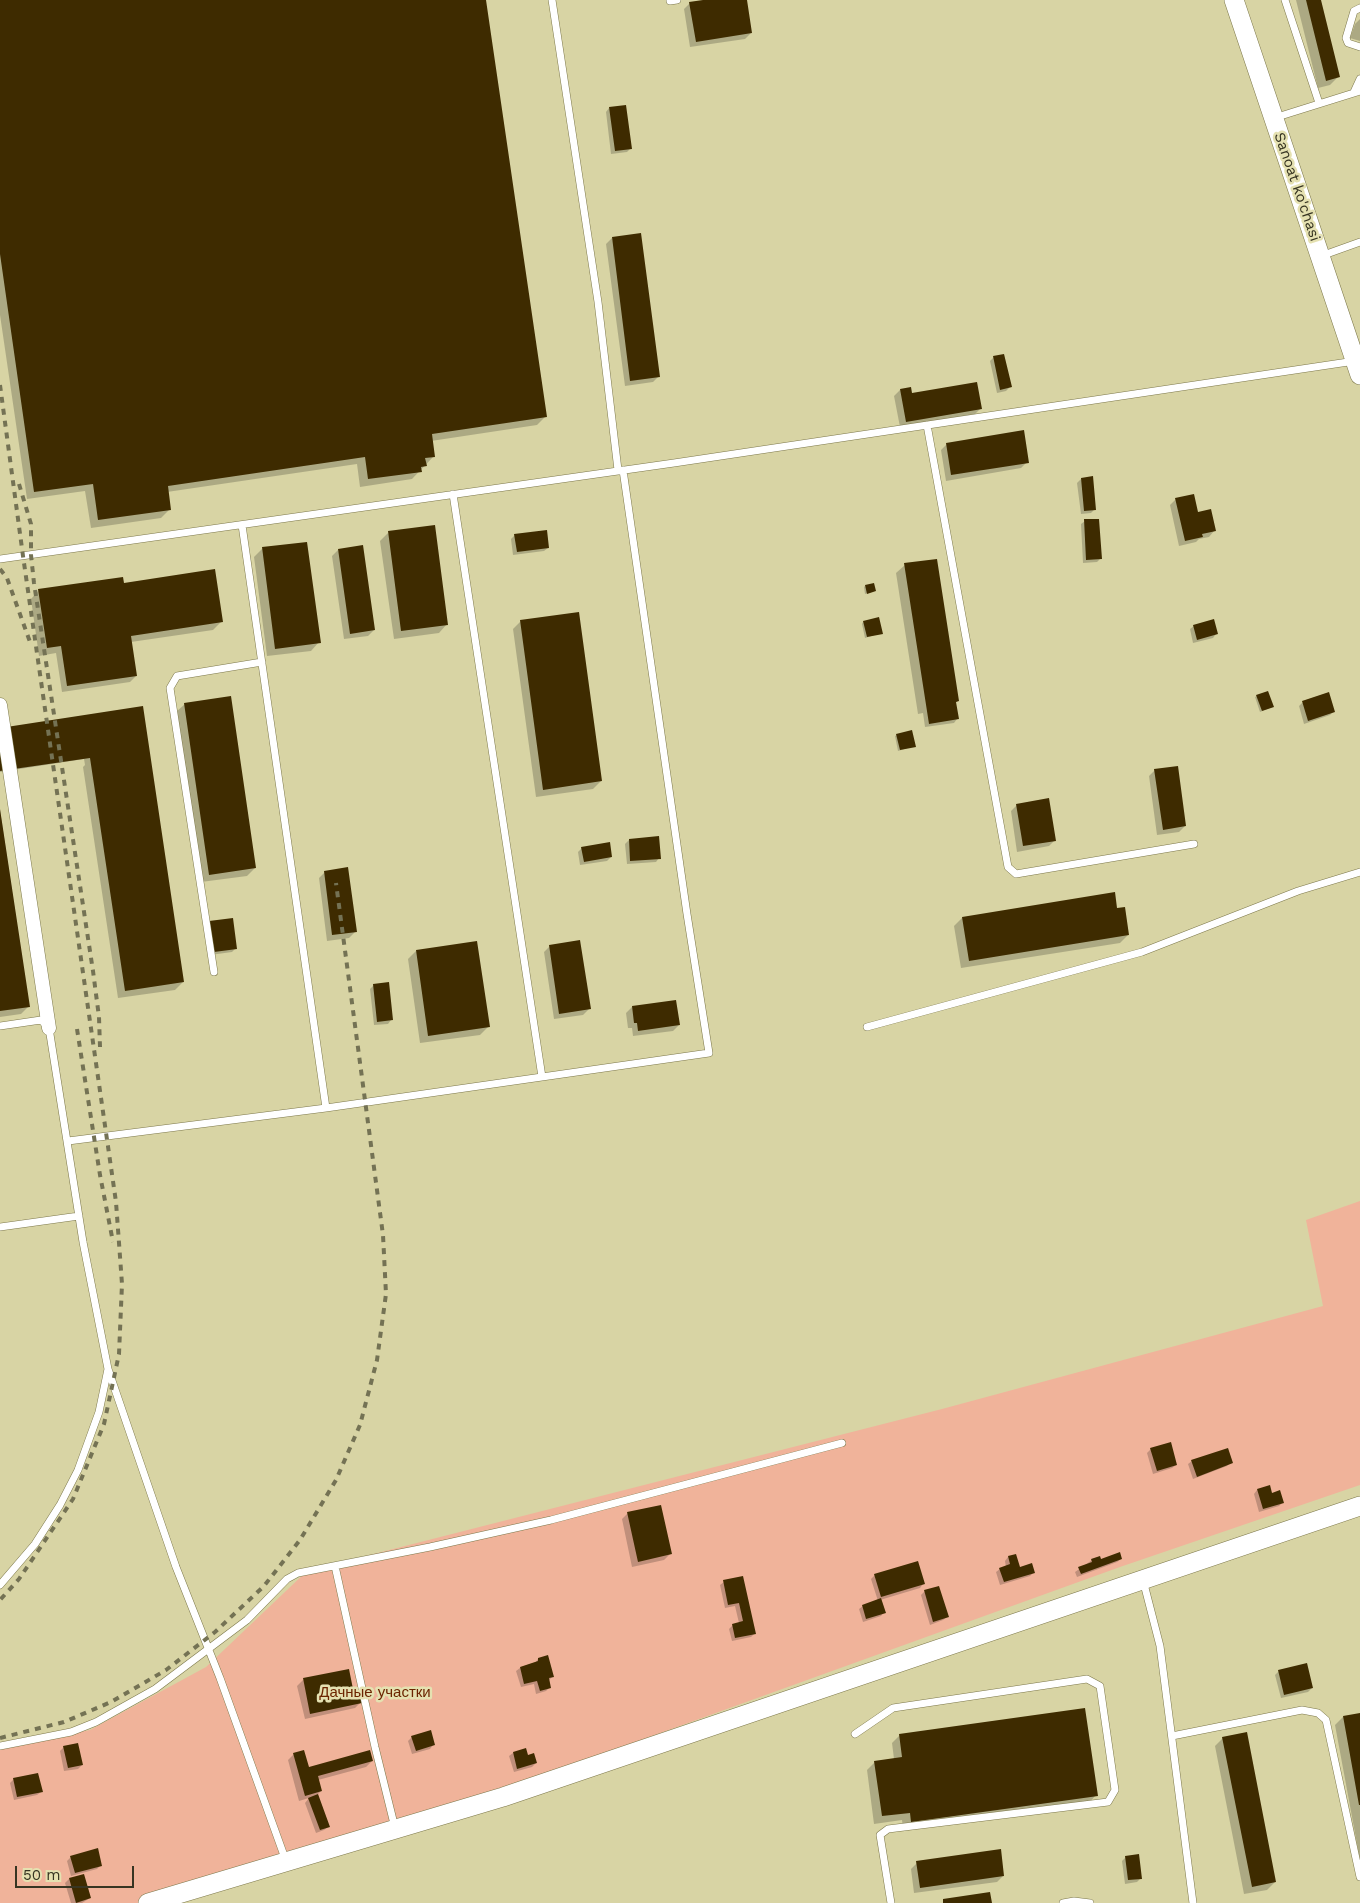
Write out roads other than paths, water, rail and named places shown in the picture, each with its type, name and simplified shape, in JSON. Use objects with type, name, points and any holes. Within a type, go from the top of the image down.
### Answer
[{"type":"main road","name":"Sanoat ko'chasi","points":[[1234,0],[1357,368]]},
{"type":"main road","points":[[148,1903],[503,1797],[1360,1506]]},
{"type":"street","points":[[0,705],[49,1028]]},
{"type":"lane","points":[[68,1142],[326,1108],[709,1053],[552,0]]},
{"type":"lane","points":[[1285,0],[1319,103]]},
{"type":"lane","points":[[1360,8],[1354,11],[1346,38],[1348,43],[1360,47]]},
{"type":"lane","points":[[1273,118],[1357,92],[1360,78]]},
{"type":"lane","points":[[1321,256],[1360,242]]},
{"type":"lane","points":[[0,559],[927,425],[1357,368]]},
{"type":"lane","points":[[927,425],[1008,867],[1016,874],[1194,844]]},
{"type":"lane","points":[[453,494],[542,1077]]},
{"type":"lane","points":[[242,525],[326,1108]]},
{"type":"lane","points":[[214,972],[170,688],[177,676],[262,662]]},
{"type":"lane","points":[[867,1027],[1142,952],[1298,891],[1360,872]]},
{"type":"lane","points":[[0,1026],[41,1020],[49,1028],[79,1216],[108,1369],[176,1567],[287,1862]]},
{"type":"lane","points":[[0,1227],[79,1216]]},
{"type":"lane","points":[[0,1585],[36,1544],[60,1505],[78,1470],[99,1412],[108,1369]]},
{"type":"lane","points":[[0,1746],[71,1732],[96,1722],[155,1689],[247,1620],[287,1579],[298,1573],[430,1548],[551,1520],[842,1443]]},
{"type":"lane","points":[[335,1566],[395,1829]]},
{"type":"lane","points":[[1143,1580],[1160,1646],[1193,1903]]},
{"type":"lane","points":[[855,1734],[893,1708],[1087,1679],[1100,1686],[1115,1790],[1108,1802],[888,1830],[880,1835],[891,1903]]},
{"type":"lane","points":[[1172,1736],[1302,1710],[1318,1713],[1326,1720],[1360,1877]]},
{"type":"lane","points":[[1063,1903],[1074,1901],[1090,1903]]},
{"type":"railway","points":[[0,385],[116,1202],[122,1284],[119,1354],[104,1424],[73,1499],[19,1579],[0,1600]]},
{"type":"railway","points":[[19,484],[31,524],[31,555],[34,583],[93,971],[99,1017],[100,1047]]},
{"type":"railway","points":[[0,569],[7,578],[30,642]]},
{"type":"railway","points":[[0,1738],[64,1722],[111,1702],[166,1670],[215,1632],[264,1586],[300,1540],[336,1480],[360,1425],[377,1360],[386,1294],[383,1235],[336,883]]},
{"type":"railway","points":[[77,1029],[100,1175],[113,1242]]},
{"type":"park label","name":"Дачные участки","points":[[375,1693]]}]
